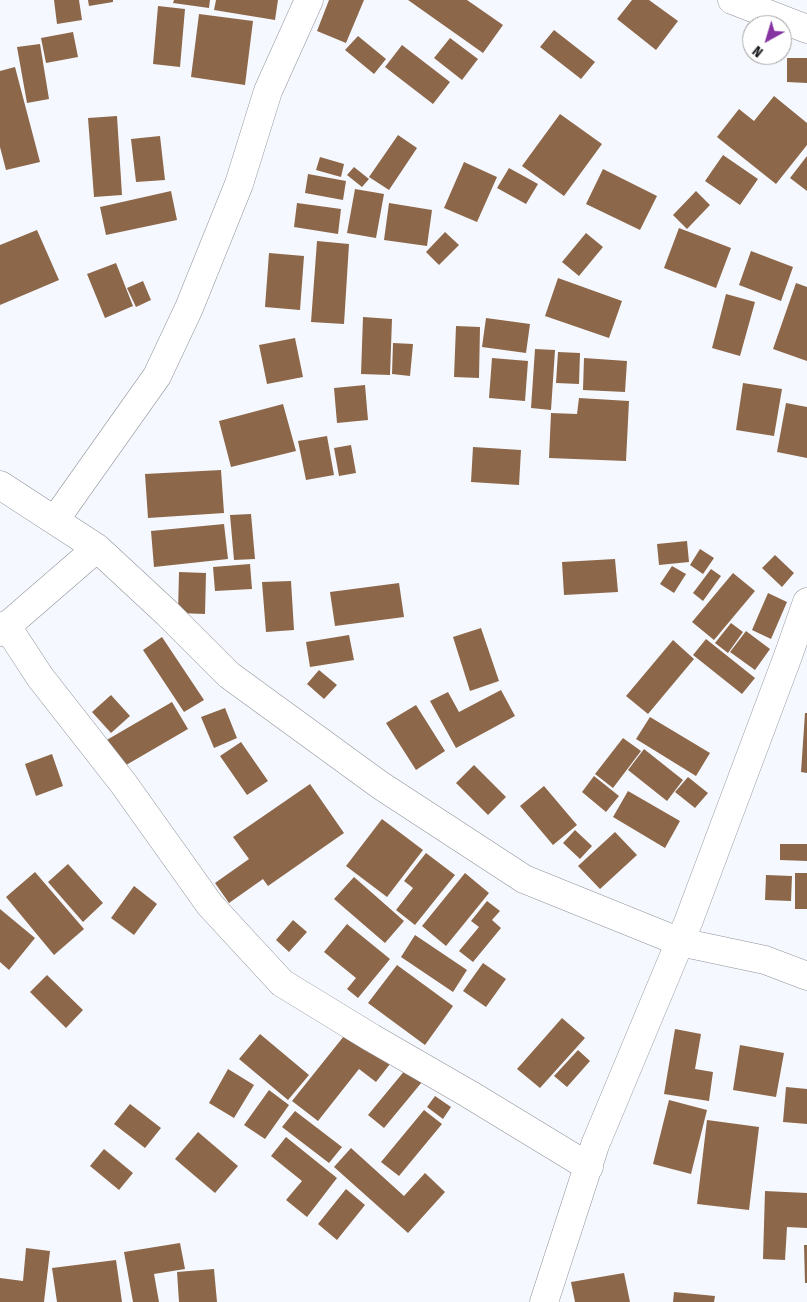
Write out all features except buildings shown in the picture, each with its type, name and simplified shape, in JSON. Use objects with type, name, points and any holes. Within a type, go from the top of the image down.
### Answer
[{"type":"street","points":[[55,520],[157,376],[189,308],[236,192],[268,91],[309,0]]},
{"type":"street","points":[[732,0],[807,29]]},
{"type":"street","points":[[0,485],[97,548],[229,674],[380,785],[524,879],[680,942],[765,960],[807,976]]},
{"type":"street","points":[[97,548],[3,629],[123,783],[210,905],[282,983],[588,1167]]},
{"type":"street","points":[[544,1302],[595,1144],[680,942],[807,602]]}]
